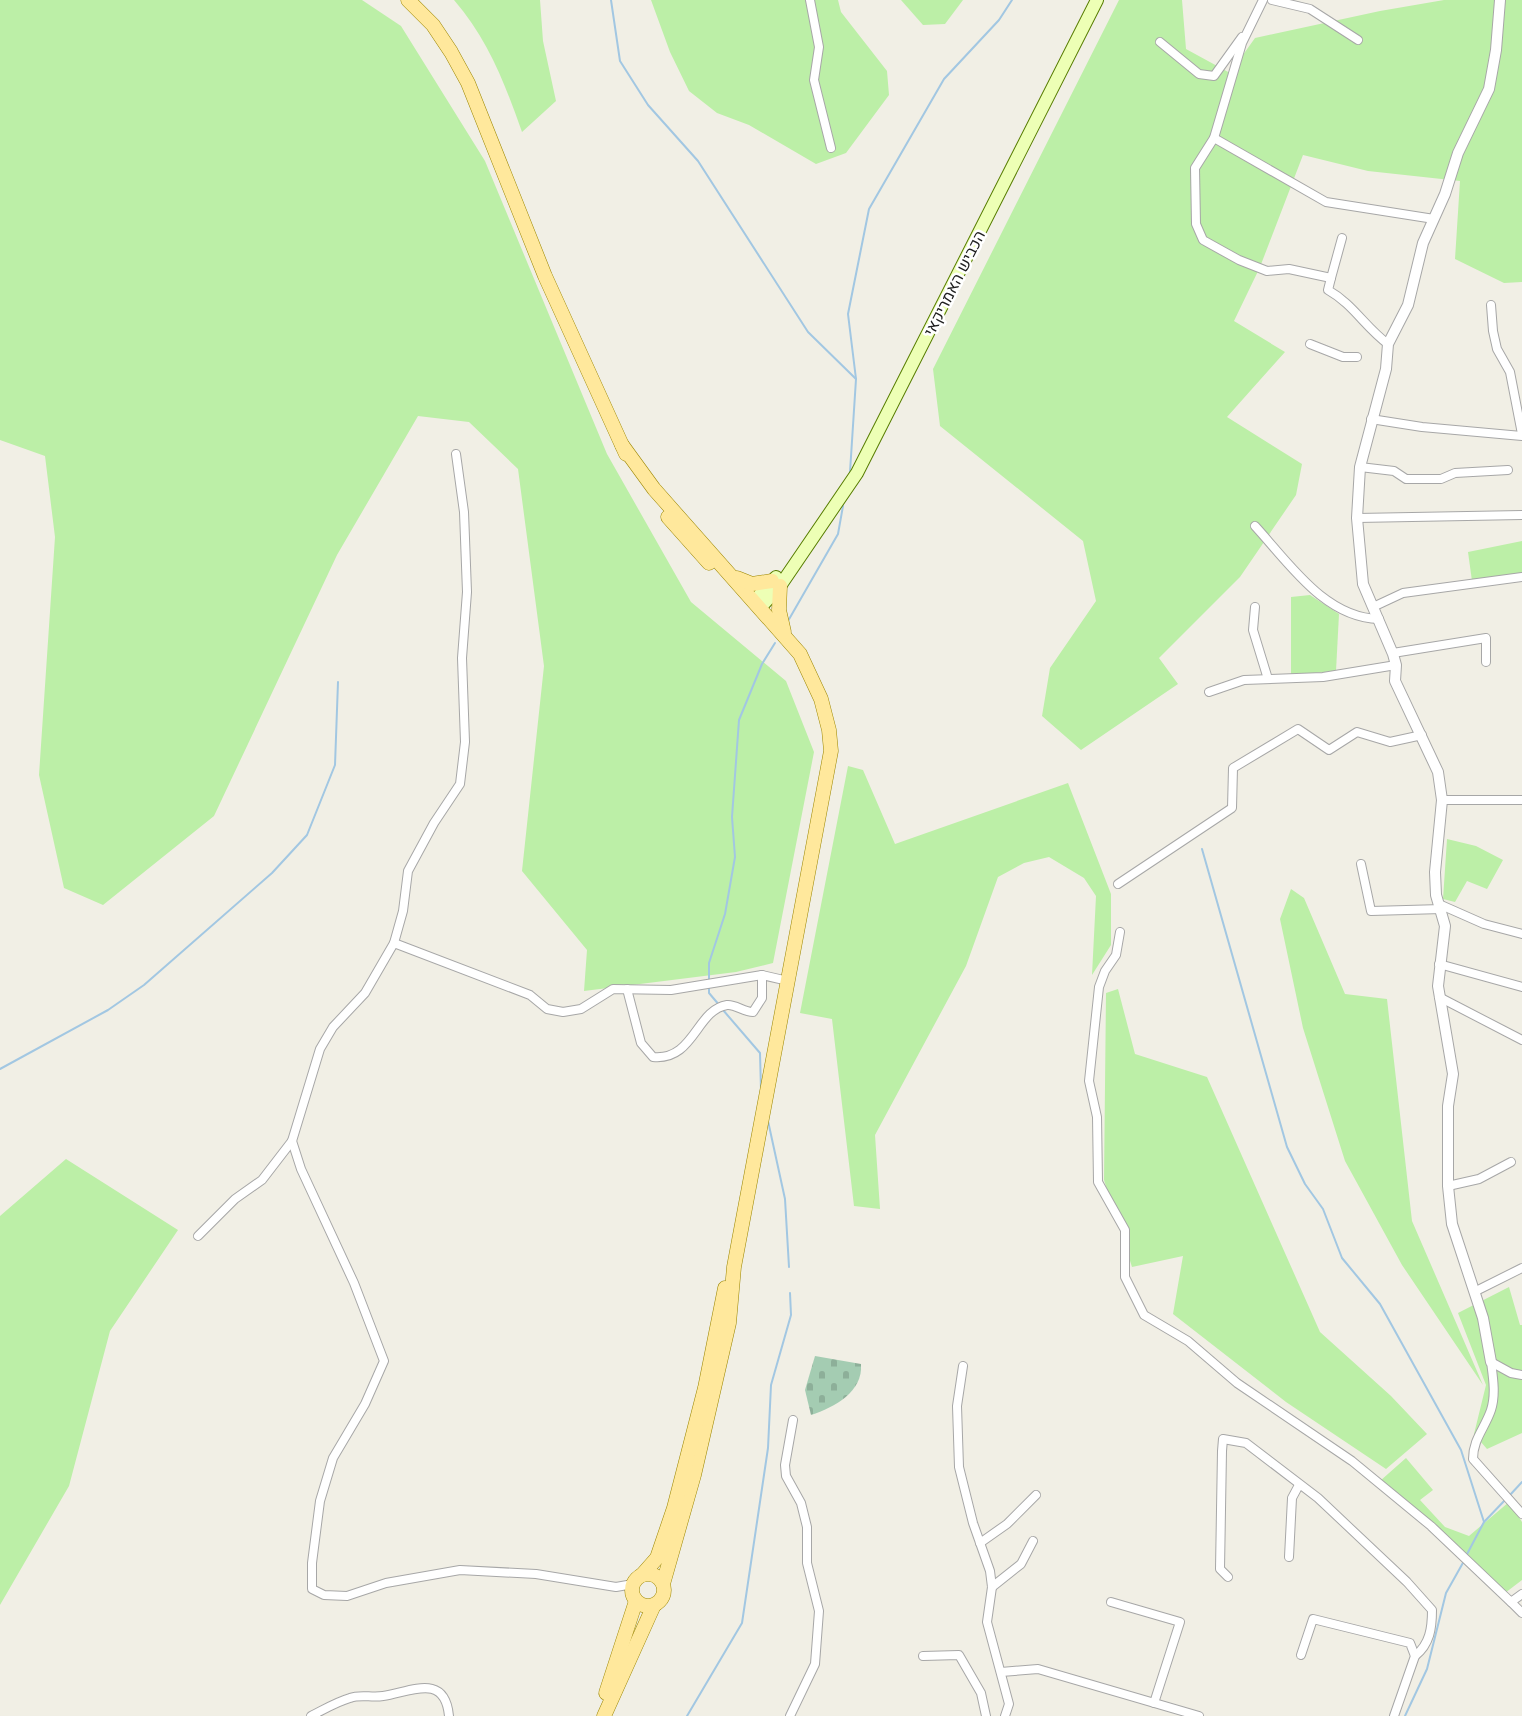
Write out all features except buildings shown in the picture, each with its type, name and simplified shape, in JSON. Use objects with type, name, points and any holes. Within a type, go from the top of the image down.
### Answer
[{"type":"main road","points":[[408,0],[433,25],[468,83],[545,276],[634,473],[657,505],[800,654],[830,730],[831,751],[734,1267],[726,1284],[689,1474],[663,1584],[663,1597],[654,1605],[604,1716]]},
{"type":"main road","name":"הכביש האמריקאי","points":[[755,606],[797,559],[838,503],[873,442],[1097,0]]},
{"type":"main road","points":[[622,446],[654,489],[734,577],[814,685]]},
{"type":"main road","points":[[734,577],[752,584],[776,583],[780,618],[788,640]]},
{"type":"main road","points":[[654,1605],[648,1606],[636,1601],[633,1596],[638,1580],[657,1558],[689,1474]]},
{"type":"main road","points":[[638,1580],[655,1575],[663,1584]]},
{"type":"main road","points":[[598,1716],[636,1601]]},
{"type":"street","points":[[810,0],[819,47],[814,80],[831,148]]},
{"type":"street","points":[[1263,0],[1245,38],[1214,138],[1194,168],[1196,224],[1203,240],[1220,252],[1268,271],[1289,268],[1331,278]]},
{"type":"street","points":[[1272,0],[1310,9],[1358,40]]},
{"type":"street","points":[[1500,0],[1496,50],[1489,89],[1458,153],[1423,243],[1415,287],[1388,344],[1386,369],[1360,466],[1357,518],[1363,584],[1393,652],[1396,665],[1395,681],[1438,771],[1442,800],[1435,872],[1436,895],[1445,926],[1439,964],[1439,997],[1453,1074],[1448,1106],[1448,1186],[1452,1224],[1483,1318],[1494,1392],[1491,1410],[1473,1446],[1473,1459],[1522,1514]]},
{"type":"street","points":[[1160,42],[1199,74],[1214,76],[1242,37],[1245,38]]},
{"type":"street","points":[[1214,138],[1326,202],[1434,219]]},
{"type":"street","points":[[1342,238],[1328,290],[1350,304],[1370,331],[1388,344]]},
{"type":"street","points":[[1371,419],[1422,427],[1522,435],[1510,372],[1497,349],[1491,305]]},
{"type":"street","points":[[1310,344],[1343,357],[1357,357]]},
{"type":"street","points":[[198,1236],[235,1200],[262,1180],[292,1141],[320,1049],[333,1027],[365,993],[394,943],[403,910],[408,871],[434,822],[460,784],[465,742],[462,658],[468,592],[464,512],[456,454]]},
{"type":"street","points":[[1360,466],[1394,471],[1406,479],[1440,479],[1455,473],[1508,470]]},
{"type":"street","points":[[1357,518],[1522,514]]},
{"type":"street","points":[[1255,526],[1315,591],[1336,607],[1364,619],[1379,619]]},
{"type":"street","points":[[1373,607],[1403,593],[1522,577]]},
{"type":"street","points":[[1255,607],[1253,630],[1268,679]]},
{"type":"street","points":[[1393,652],[1486,638],[1486,662]]},
{"type":"street","points":[[1209,692],[1244,680],[1323,676],[1396,665]]},
{"type":"street","points":[[1118,884],[1232,808],[1233,768],[1298,729],[1329,750],[1357,732],[1390,742],[1422,735]]},
{"type":"street","points":[[1442,800],[1522,800]]},
{"type":"street","points":[[1361,864],[1371,911],[1441,907],[1484,924],[1522,934]]},
{"type":"street","points":[[1120,932],[1116,955],[1105,971],[1099,987],[1089,1081],[1097,1117],[1098,1182],[1125,1230],[1125,1277],[1144,1315],[1188,1341],[1237,1383],[1352,1461],[1431,1526],[1522,1613]]},
{"type":"street","points":[[394,943],[530,995],[547,1009],[563,1012],[581,1009],[613,989],[637,992],[671,990],[762,975],[788,981]]},
{"type":"street","points":[[1439,964],[1522,987]]},
{"type":"street","points":[[627,989],[640,1043],[653,1057],[661,1058],[690,1042],[696,1030],[721,1008],[733,1006],[744,1012],[753,1012],[762,998],[762,975]]},
{"type":"street","points":[[1439,997],[1522,1040]]},
{"type":"street","points":[[292,1141],[301,1169],[354,1283],[384,1361],[365,1404],[333,1458],[320,1501],[312,1563],[312,1589],[324,1595],[347,1596],[386,1583],[460,1570],[536,1574],[616,1587],[638,1580]]},
{"type":"street","points":[[1448,1186],[1479,1179],[1511,1162]]},
{"type":"street","points":[[1474,1292],[1522,1268]]},
{"type":"street","points":[[1491,1362],[1511,1373],[1522,1375]]},
{"type":"street","points":[[963,1366],[957,1406],[959,1467],[990,1571],[992,1587],[987,1622],[1009,1704],[1005,1716]]},
{"type":"street","points":[[790,1716],[814,1664],[819,1611],[807,1563],[807,1527],[801,1503],[786,1476],[785,1465],[793,1420]]},
{"type":"street","points":[[1228,1577],[1220,1569],[1223,1438],[1233,1438],[1246,1443],[1318,1498],[1407,1582],[1432,1610],[1432,1626],[1425,1648],[1415,1656],[1394,1716]]},
{"type":"street","points":[[1289,1557],[1292,1498],[1299,1485]]},
{"type":"street","points":[[980,1543],[1007,1524],[1036,1495]]},
{"type":"street","points":[[992,1587],[1021,1564],[1033,1541]]},
{"type":"street","points":[[1511,1602],[1522,1594]]},
{"type":"street","points":[[1111,1602],[1180,1622],[1154,1703]]},
{"type":"street","points":[[1301,1655],[1313,1619],[1410,1643],[1415,1656]]},
{"type":"street","points":[[923,1656],[959,1656],[981,1693],[986,1716]]},
{"type":"street","points":[[1001,1672],[1038,1669],[1199,1716]]},
{"type":"street","points":[[311,1716],[351,1697],[382,1696],[420,1687],[434,1689],[445,1697],[449,1716]]},
{"type":"green space","points":[[0,0],[362,0],[401,26],[485,161],[607,454],[691,602],[786,681],[814,752],[773,963],[736,972],[584,991],[587,950],[522,871],[544,666],[518,469],[469,422],[418,416],[337,555],[214,816],[103,905],[64,888],[39,775],[55,537],[45,456],[0,440]]},
{"type":"green space","points":[[454,0],[540,0],[543,41],[556,101],[522,132],[502,79],[486,46]]},
{"type":"green space","points":[[651,0],[838,0],[841,12],[887,71],[889,95],[846,153],[816,164],[749,125],[717,113],[689,91],[670,52]]},
{"type":"green space","points":[[901,0],[963,0],[945,24],[923,25]]},
{"type":"green space","points":[[1119,0],[1182,0],[1186,49],[1230,73],[1255,38],[1380,11],[1444,0],[1522,0],[1522,282],[1504,283],[1455,259],[1460,181],[1368,171],[1303,155],[1260,267],[1234,321],[1285,352],[1227,417],[1302,464],[1296,495],[1240,577],[1159,658],[1178,684],[1081,750],[1042,716],[1050,668],[1096,601],[1083,541],[940,426],[933,369]]},
{"type":"green space","points":[[1522,541],[1522,574],[1472,581],[1468,552]]},
{"type":"green space","points":[[1310,595],[1339,614],[1336,671],[1291,675],[1291,597]]},
{"type":"green space","points":[[848,766],[863,770],[895,844],[1068,783],[1111,894],[1111,945],[1092,975],[1096,896],[1084,878],[1049,857],[1024,863],[998,877],[966,966],[875,1135],[880,1209],[854,1206],[832,1019],[800,1013]]},
{"type":"green space","points":[[1447,839],[1476,846],[1503,860],[1487,889],[1467,881],[1455,902],[1443,899]]},
{"type":"green space","points":[[1291,889],[1304,898],[1345,994],[1387,999],[1412,1221],[1483,1385],[1402,1265],[1345,1161],[1303,1028],[1280,919]]},
{"type":"green space","points":[[1118,989],[1135,1054],[1207,1077],[1320,1332],[1391,1396],[1427,1434],[1386,1469],[1286,1402],[1173,1314],[1183,1256],[1132,1267],[1104,1180],[1106,993]]},
{"type":"green space","points":[[66,1159],[178,1230],[110,1331],[69,1486],[0,1605],[0,1216]]},
{"type":"green space","points":[[1509,1287],[1520,1325],[1522,1325],[1522,1433],[1487,1449],[1474,1434],[1486,1385],[1458,1313]]},
{"type":"green space","points":[[815,1356],[861,1364],[857,1383],[846,1397],[829,1408],[811,1415],[805,1390]]},
{"type":"green space","points":[[1406,1458],[1433,1490],[1420,1500],[1445,1527],[1469,1536],[1509,1502],[1522,1522],[1522,1580],[1505,1593],[1380,1481]]},
{"type":"waterway","points":[[611,0],[620,61],[648,105],[698,161],[808,332],[856,379]]},
{"type":"waterway","points":[[850,472],[856,379],[848,314],[869,209],[944,79],[999,20],[1012,0]]},
{"type":"waterway","points":[[788,621],[838,534],[843,506]]},
{"type":"waterway","points":[[720,1006],[709,993],[709,963],[725,914],[735,857],[732,817],[739,720],[762,664],[775,643]]},
{"type":"waterway","points":[[0,1069],[108,1010],[144,985],[272,873],[307,835],[335,765],[338,682]]},
{"type":"waterway","points":[[1202,849],[1287,1147],[1305,1184],[1323,1209],[1342,1258],[1380,1304],[1461,1450],[1484,1522]]},
{"type":"waterway","points":[[723,1010],[760,1053],[761,1090]]},
{"type":"waterway","points":[[768,1121],[785,1199],[789,1267]]},
{"type":"waterway","points":[[687,1716],[742,1623],[768,1448],[771,1385],[791,1315],[790,1293]]},
{"type":"waterway","points":[[1510,1495],[1522,1482]]},
{"type":"waterway","points":[[1466,1556],[1484,1522],[1506,1499]]},
{"type":"waterway","points":[[1405,1716],[1427,1669],[1446,1593],[1464,1561]]}]
